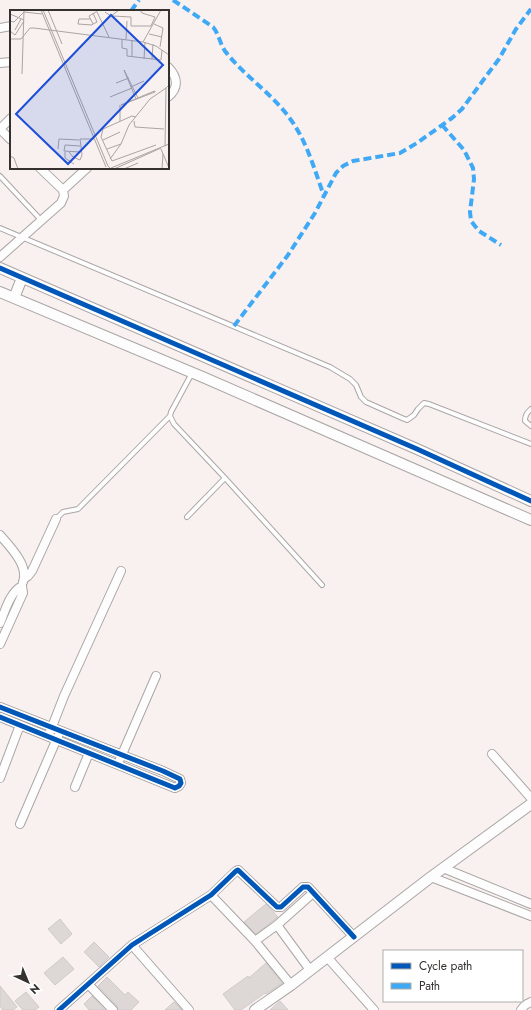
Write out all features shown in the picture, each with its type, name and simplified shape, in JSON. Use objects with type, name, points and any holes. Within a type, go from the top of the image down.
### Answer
[{"type":"street","points":[[0,28],[10,26]]},
{"type":"street","points":[[0,63],[10,62]]},
{"type":"street","points":[[169,69],[176,80],[176,87],[169,96]]},
{"type":"street","points":[[10,119],[0,129],[10,139]]},
{"type":"street","points":[[0,257],[61,203],[64,196],[63,190],[41,169]]},
{"type":"street","points":[[63,190],[86,169]]},
{"type":"street","points":[[0,268],[417,449],[531,501]]},
{"type":"street","points":[[14,298],[22,278]]},
{"type":"street","points":[[0,292],[192,373],[531,520]]},
{"type":"street","points":[[0,623],[13,594],[32,571],[56,519]]},
{"type":"street","points":[[0,535],[25,570],[23,593],[0,644]]},
{"type":"street","points":[[20,824],[56,740],[56,729],[64,696],[121,572]]},
{"type":"street","points":[[118,765],[156,676]]},
{"type":"street","points":[[0,707],[163,771],[180,779],[181,783],[178,788],[175,788],[0,717]]},
{"type":"street","points":[[0,778],[20,725]]},
{"type":"street","points":[[48,737],[56,729]]},
{"type":"street","points":[[75,787],[89,753]]},
{"type":"street","points":[[492,754],[531,798]]},
{"type":"street","points":[[254,1010],[291,985],[442,868],[531,804]]},
{"type":"street","points":[[442,868],[531,904]]},
{"type":"street","points":[[59,1010],[132,945],[211,895],[238,870],[277,907],[281,907],[303,887],[308,887],[354,937]]},
{"type":"street","points":[[431,877],[531,916]]},
{"type":"street","points":[[255,941],[313,893]]},
{"type":"street","points":[[211,895],[255,941],[291,985]]},
{"type":"street","points":[[276,925],[310,970]]},
{"type":"street","points":[[132,945],[189,1010]]},
{"type":"street","points":[[328,957],[374,1010]]},
{"type":"street","points":[[88,984],[113,1010]]},
{"type":"street","points":[[521,1010],[525,1005],[531,1002]]},
{"type":"lane","points":[[0,176],[41,220]]},
{"type":"lane","points":[[0,228],[330,367],[350,379],[356,385],[361,397],[366,402],[407,420],[414,415],[424,403],[531,444]]},
{"type":"lane","points":[[56,519],[63,512],[78,510],[170,416],[192,373]]},
{"type":"lane","points":[[531,409],[525,415],[525,421],[531,426]]},
{"type":"lane","points":[[170,416],[174,424],[226,478],[322,585]]},
{"type":"lane","points":[[187,517],[226,478]]},
{"type":"building","points":[[266,904],[278,917],[256,934],[244,922]]},
{"type":"building","points":[[60,919],[72,934],[61,944],[48,929]]},
{"type":"building","points":[[94,942],[109,957],[99,967],[84,952]]},
{"type":"building","points":[[63,957],[74,969],[55,985],[44,973]]},
{"type":"building","points":[[266,963],[282,983],[241,1010],[235,1010],[223,994],[248,976],[249,978]]},
{"type":"building","points":[[107,977],[125,995],[128,992],[139,1002],[131,1010],[118,1010],[117,1006],[98,986]]},
{"type":"building","points":[[0,986],[17,1007],[13,1010],[3,1010],[0,1006]]},
{"type":"building","points":[[26,992],[39,1007],[35,1010],[23,1010],[15,1001]]},
{"type":"building","points":[[92,996],[105,1010],[89,1010],[84,1004]]},
{"type":"building","points":[[280,1001],[288,1010],[270,1010]]},
{"type":"building","points":[[174,1002],[182,1010],[165,1010]]},
{"type":"marked path","points":[[132,10],[139,0]]},
{"type":"marked path","points":[[173,0],[213,27],[225,51],[241,69],[276,102],[291,120],[302,138],[324,196]]},
{"type":"marked path","points":[[234,326],[288,255],[315,213],[336,173],[343,166],[353,161],[400,153],[452,118],[462,109],[499,59],[516,29],[531,9]]},
{"type":"marked path","points":[[442,125],[464,150],[473,168],[474,179],[470,212],[471,221],[479,231],[501,245]]},
{"type":"cycle path","points":[[0,268],[417,449],[531,501]]},
{"type":"cycle path","points":[[0,707],[163,771],[180,779],[181,783],[175,788],[0,717]]},
{"type":"cycle path","points":[[59,1010],[132,945],[211,895],[238,870],[277,907],[281,907],[303,887],[308,887],[354,937]]}]
